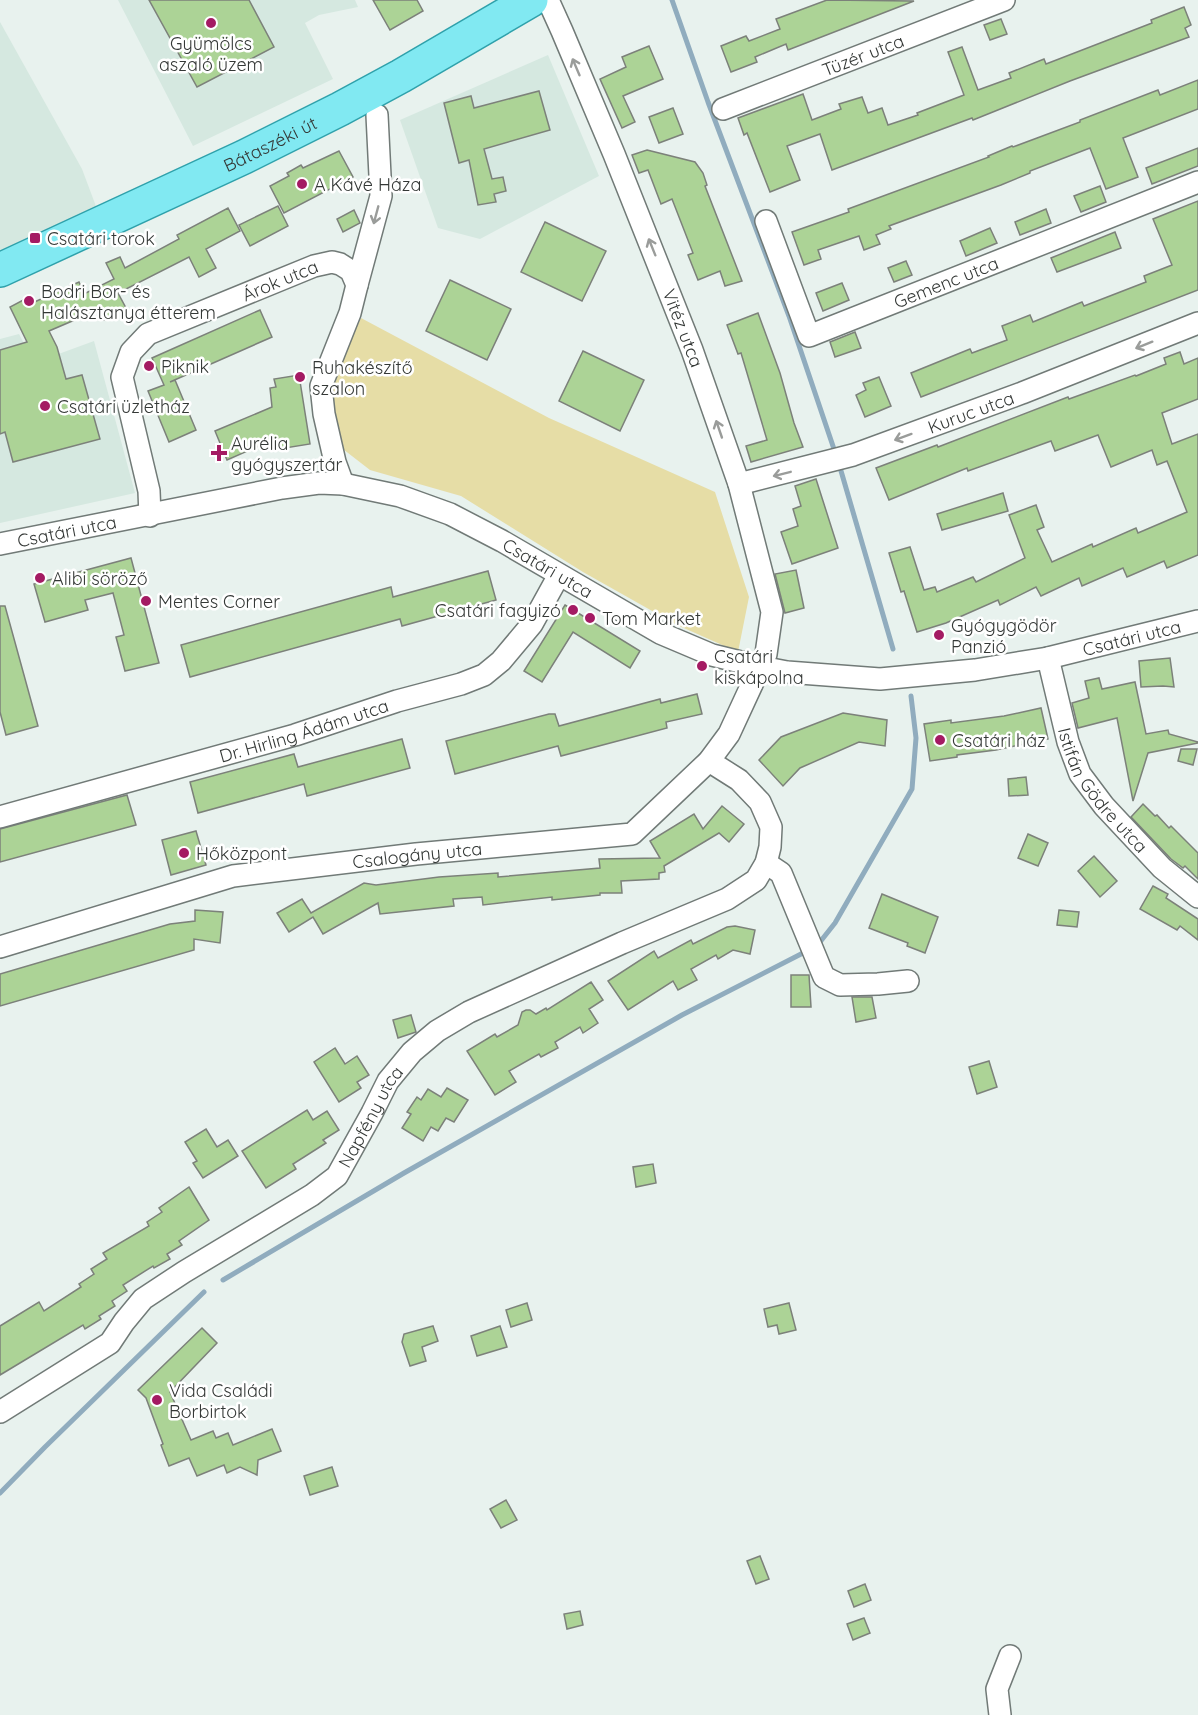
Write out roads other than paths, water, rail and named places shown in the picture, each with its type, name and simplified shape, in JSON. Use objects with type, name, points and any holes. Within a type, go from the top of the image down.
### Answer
[{"type":"main road","name":"Bátaszéki út","points":[[0,270],[244,157],[360,99],[531,0]]},
{"type":"street","name":"Vitéz utca","points":[[548,0],[619,164],[676,307],[739,484],[772,612],[768,643],[761,667]]},
{"type":"street","name":"Tüzér utca","points":[[723,109],[1004,0]]},
{"type":"street","points":[[343,484],[335,462],[324,414],[321,386],[350,313],[381,196],[377,115]]},
{"type":"street","name":"Gemenc utca","points":[[766,221],[809,336],[1198,182]]},
{"type":"street","name":"Árok utca","points":[[150,516],[149,491],[122,377],[131,352],[148,334],[314,266],[332,262],[340,264],[351,271],[357,285]]},
{"type":"street","name":"Kuruc utca","points":[[739,484],[853,455],[1022,393],[1198,323]]},
{"type":"street","name":"Csatári utca","points":[[0,544],[282,488],[319,483],[343,484],[400,496],[450,514],[502,540],[660,633],[712,655],[787,672],[880,679],[975,670],[1048,658],[1198,621]]},
{"type":"street","name":"Dr. Hirling Ádám utca","points":[[0,817],[295,735],[396,700],[461,684],[484,675],[501,661],[532,624],[560,575]]},
{"type":"street","name":"Istifán Gödre utca","points":[[1048,658],[1068,742],[1080,774],[1104,806],[1162,868],[1198,897]]},
{"type":"street","name":"Csalogány utca","points":[[0,948],[233,876],[416,854],[632,834],[709,761],[729,734],[761,667]]},
{"type":"street","points":[[709,761],[739,780],[760,802],[771,827],[766,863],[782,873],[824,977],[840,985],[908,981]]},
{"type":"street","name":"Napfény utca","points":[[0,1412],[110,1343],[143,1299],[312,1195],[337,1176],[388,1081],[412,1052],[437,1031],[480,1007],[727,899],[756,880],[766,863]]},
{"type":"street","points":[[1000,1715],[997,1689],[1010,1656]]},
{"type":"waterway","points":[[672,0],[789,316],[836,455]]},
{"type":"waterway","points":[[839,464],[893,649]]},
{"type":"waterway","points":[[820,942],[835,923],[912,789],[916,738],[911,696]]},
{"type":"waterway","points":[[223,1280],[404,1173],[682,1015],[803,953]]},
{"type":"waterway","points":[[0,1493],[204,1292]]},
{"type":"place","name":"Gyümölcs aszaló üzem","points":[[211,23]]},
{"type":"place","name":"A Kávé Háza","points":[[302,184]]},
{"type":"place","name":"Csatári torok","points":[[35,238]]},
{"type":"place","name":"Bodri Bor- és Halásztanya étterem","points":[[29,301]]},
{"type":"place","name":"Piknik","points":[[149,366]]},
{"type":"place","name":"Ruhakészítő szalon","points":[[300,377]]},
{"type":"place","name":"Csatári üzletház","points":[[45,406]]},
{"type":"place","name":"Aurélia gyógyszertár","points":[[219,453]]},
{"type":"place","name":"Alibi söröző","points":[[40,578]]},
{"type":"place","name":"Mentes Corner","points":[[146,601]]},
{"type":"place","name":"Csatári fagyizó","points":[[573,610]]},
{"type":"place","name":"Tom Market","points":[[590,618]]},
{"type":"place","name":"Gyógygödör Panzió","points":[[939,635]]},
{"type":"place","name":"Csatári kiskápolna","points":[[702,666]]},
{"type":"place","name":"Csatári ház","points":[[940,740]]},
{"type":"place","name":"Hőközpont","points":[[184,853]]},
{"type":"place","name":"Vida Családi Borbirtok","points":[[157,1400]]}]
